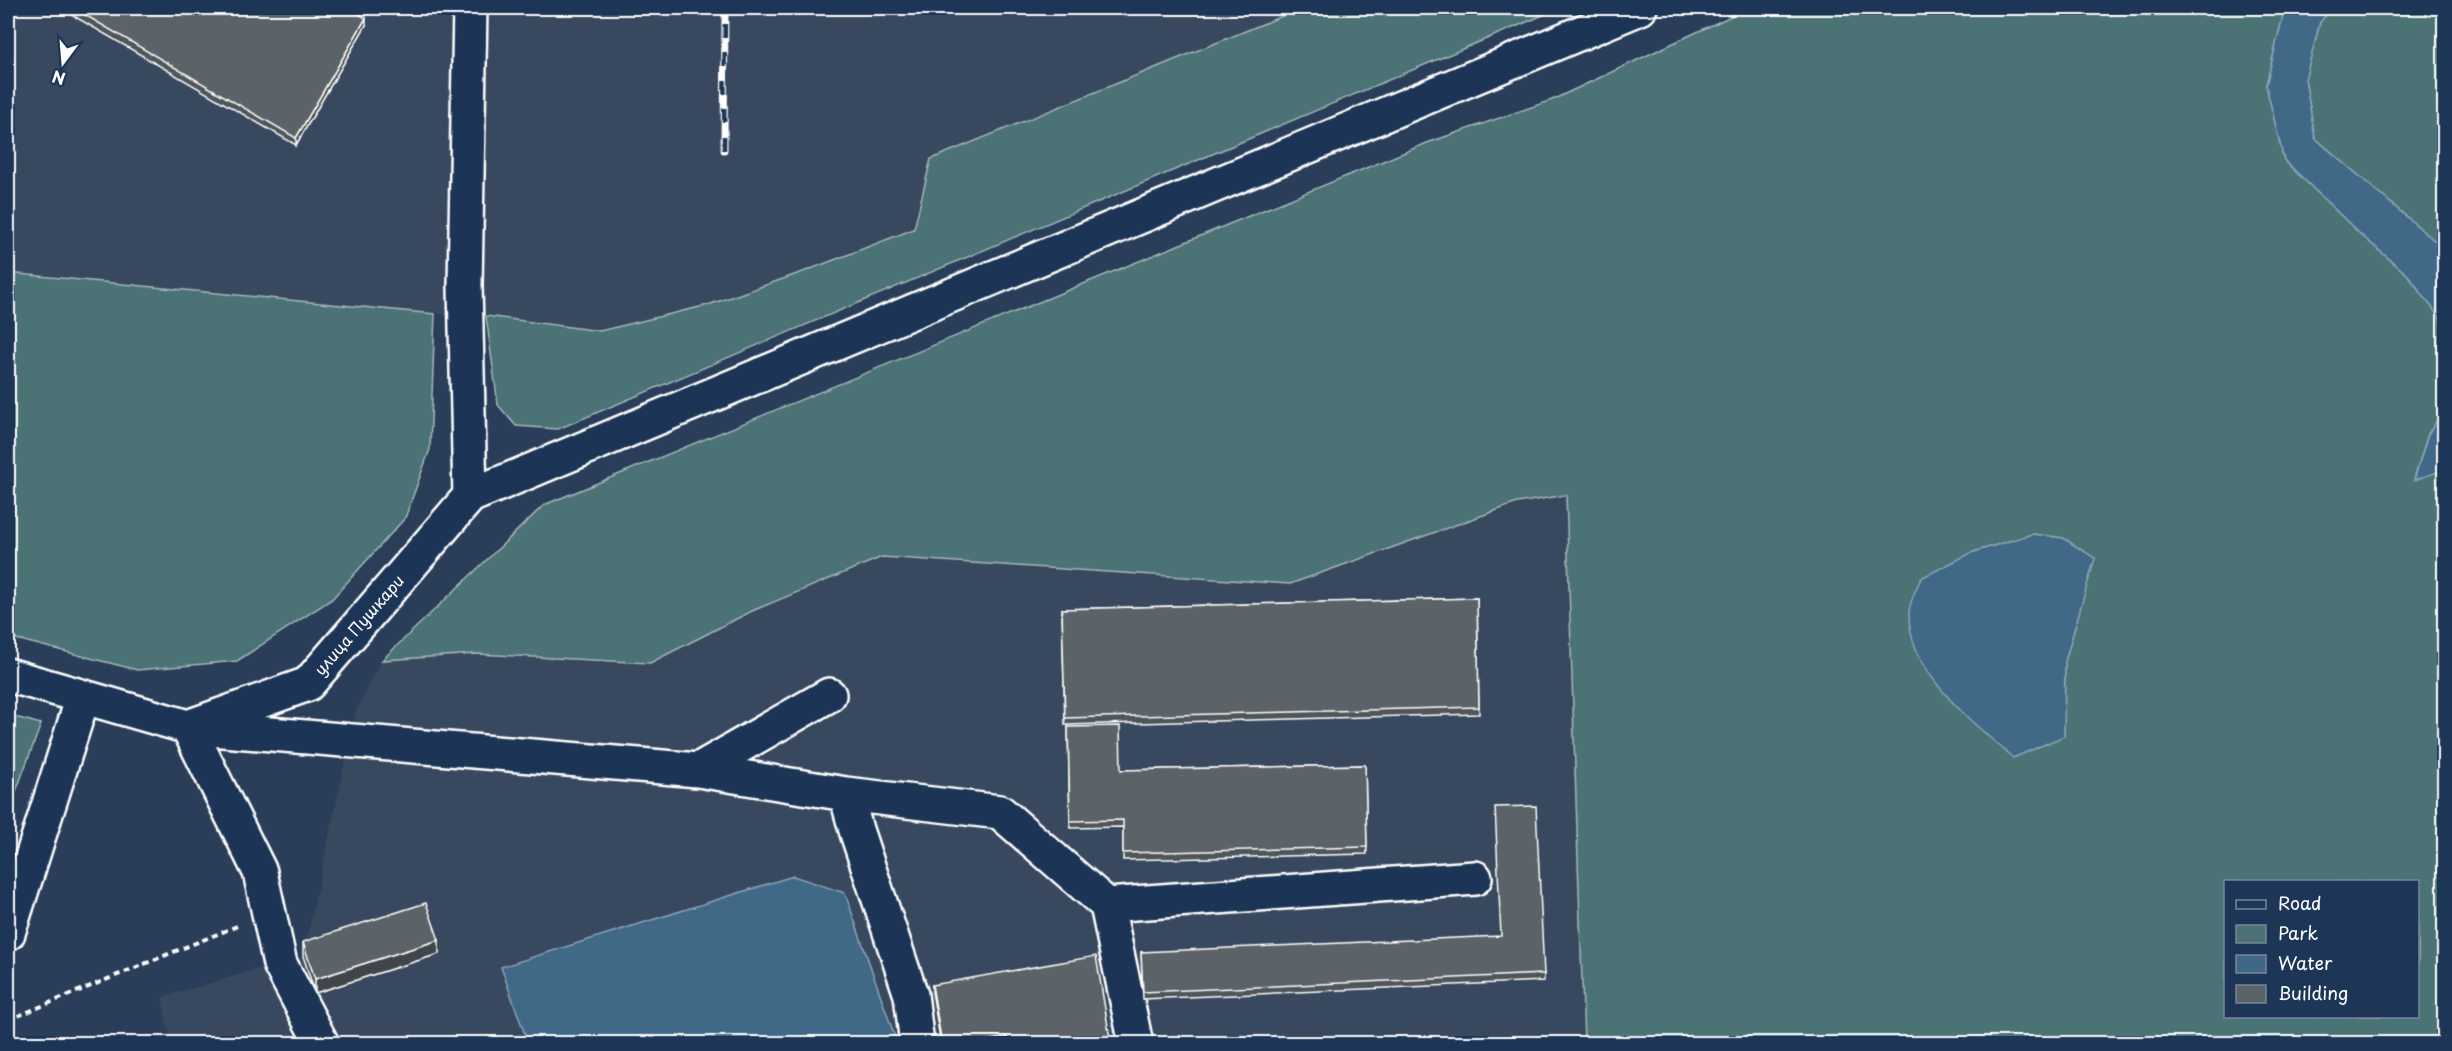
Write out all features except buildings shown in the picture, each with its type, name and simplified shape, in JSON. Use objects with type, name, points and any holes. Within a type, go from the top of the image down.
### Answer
[{"type":"street","points":[[470,8],[465,286],[470,496],[1640,8]]},
{"type":"street","name":"улица Пушкари","points":[[188,727],[308,684],[470,496]]},
{"type":"street","points":[[8,675],[188,727],[698,770],[846,794],[1000,812],[1107,905],[1136,1044]]},
{"type":"street","points":[[698,770],[829,694]]},
{"type":"street","points":[[8,933],[83,697]]},
{"type":"street","points":[[188,727],[260,872],[280,964],[322,1044]]},
{"type":"street","points":[[846,794],[911,995],[918,1044]]},
{"type":"street","points":[[1107,905],[1475,879]]},
{"type":"path","points":[[8,1020],[245,923]]},
{"type":"shaded area","points":[[8,8],[1302,8],[931,159],[914,229],[803,272],[708,305],[600,331],[486,316],[435,314],[8,273]]},
{"type":"shaded area","points":[[1567,495],[1584,1043],[171,1044],[162,997],[303,956],[356,711],[382,660],[476,654],[650,663],[752,611],[882,557],[1290,584],[1517,503]]},
{"type":"green space","points":[[1302,8],[1560,8],[558,429],[516,426],[498,405],[486,316],[600,331],[708,305],[803,272],[914,229],[931,159]]},
{"type":"green space","points":[[1745,8],[2285,8],[2266,85],[2284,160],[2359,233],[2408,275],[2440,318],[2444,344],[2443,412],[2428,434],[2414,479],[2444,470],[2444,1043],[1584,1043],[1566,495],[1517,503],[1290,584],[882,557],[752,611],[650,663],[476,654],[382,660],[544,505],[1427,143],[1552,100]],"holes":[[[2032,534],[2063,538],[2094,558],[2065,661],[2064,736],[1971,553]]]},
{"type":"green space","points":[[2332,8],[2444,8],[2444,249],[2315,138],[2305,79],[2320,22]]},
{"type":"green space","points":[[8,273],[435,314],[430,449],[405,518],[332,599],[237,661],[137,670],[8,637]]},
{"type":"green space","points":[[8,715],[41,724],[8,813]]},
{"type":"water","points":[[2285,8],[2332,8],[2320,22],[2305,79],[2315,138],[2444,249],[2444,344],[2440,318],[2408,275],[2359,233],[2284,160],[2266,85]]},
{"type":"water","points":[[2444,402],[2444,470],[2414,480],[2428,434],[2443,412]]},
{"type":"water","points":[[2032,534],[2063,538],[2095,558],[2065,661],[2064,736],[2013,758],[1962,712],[1931,675],[1919,656],[1912,635],[1909,609],[1921,578],[1971,553]]},
{"type":"water","points":[[793,876],[845,893],[897,1043],[528,1043],[501,967]]},
{"type":"railway","points":[[724,150],[725,8]]}]
